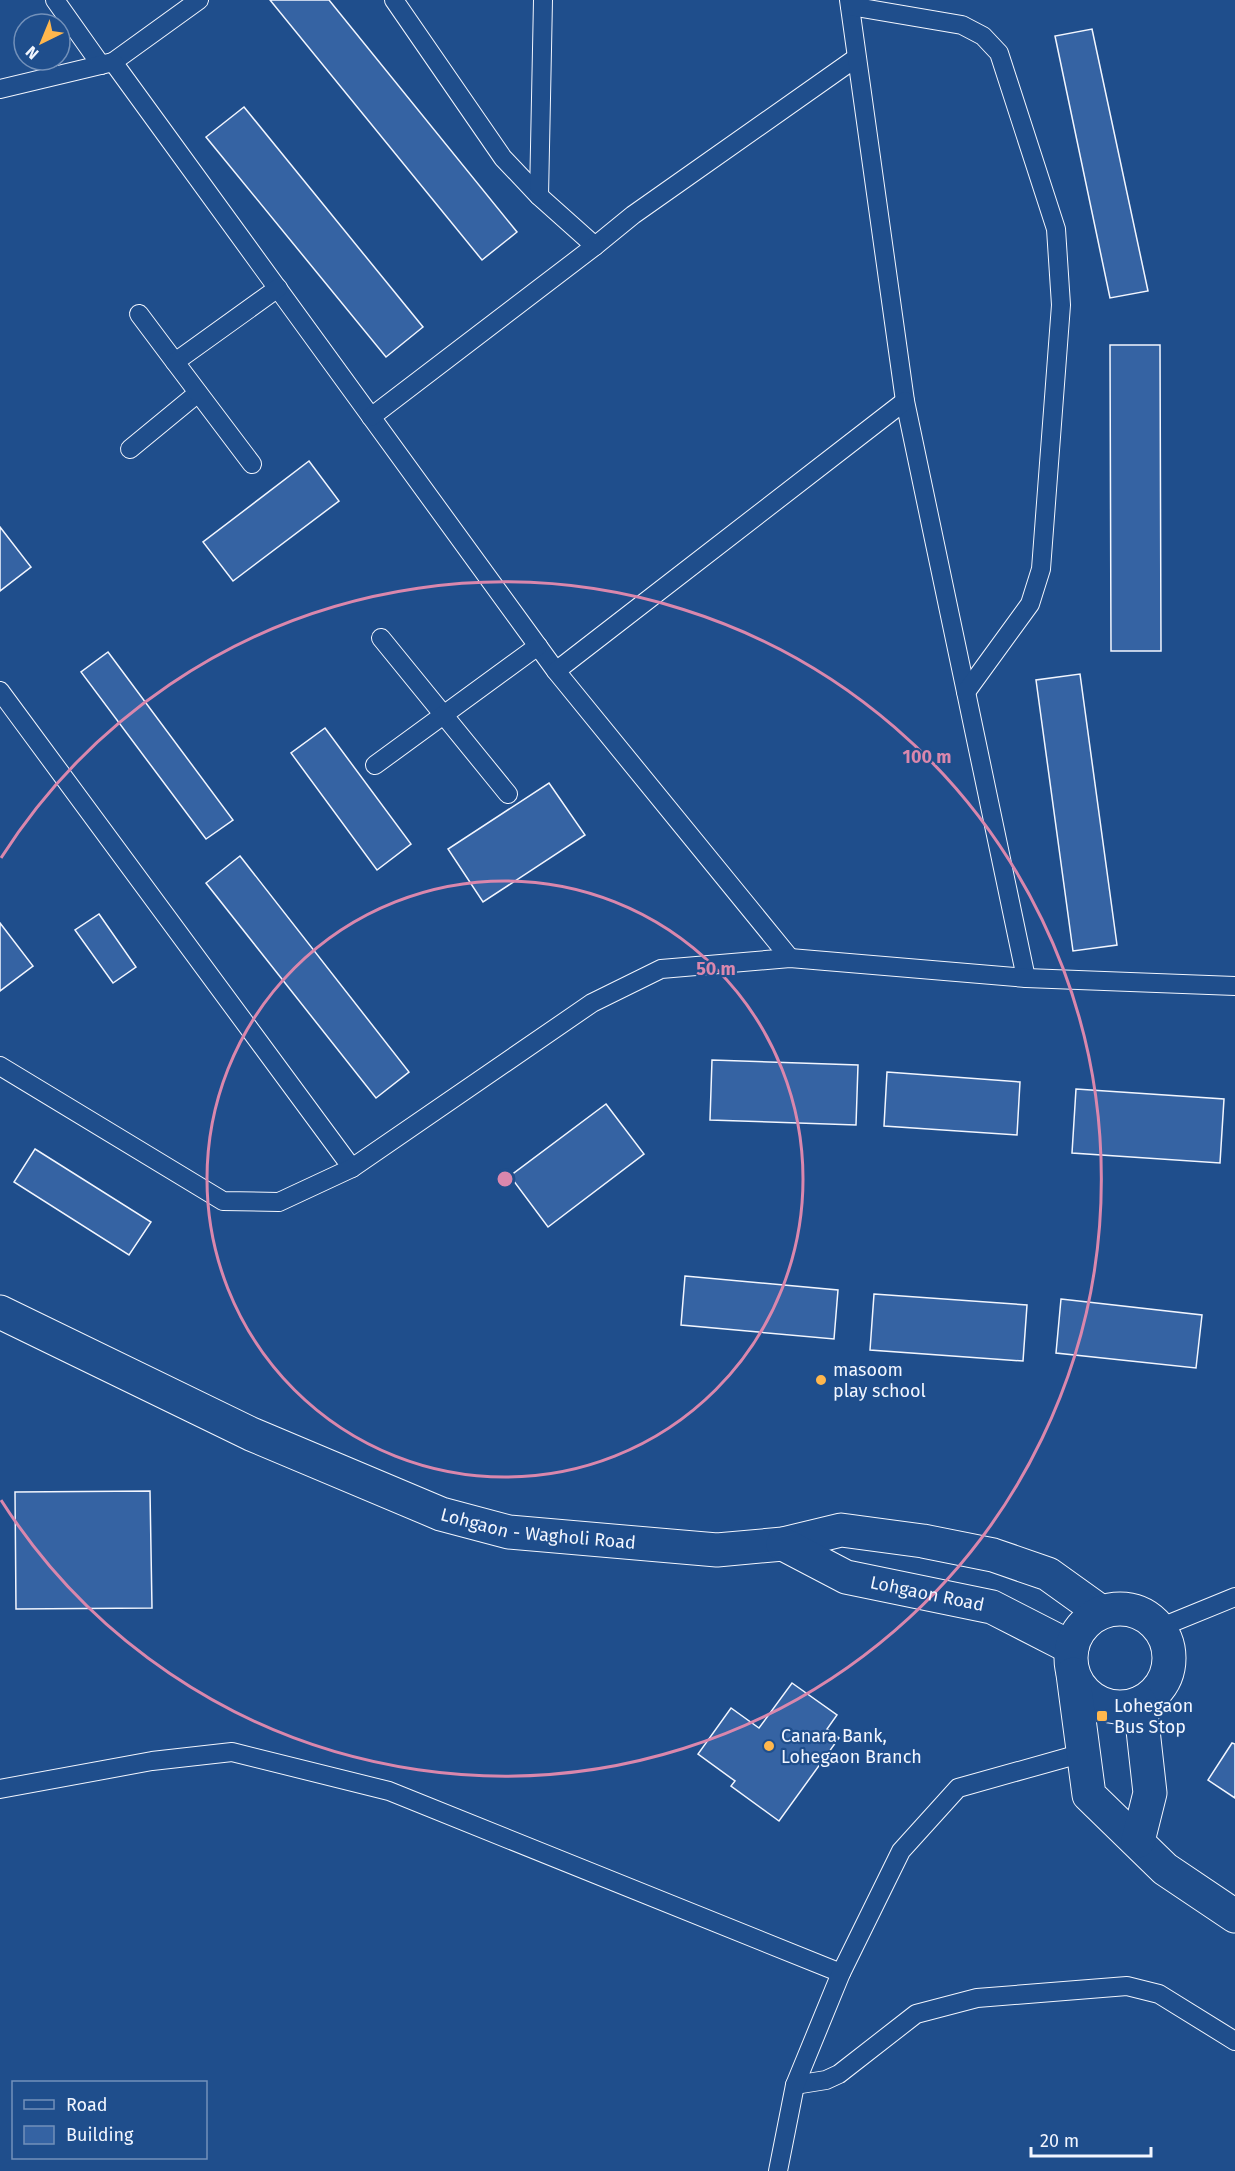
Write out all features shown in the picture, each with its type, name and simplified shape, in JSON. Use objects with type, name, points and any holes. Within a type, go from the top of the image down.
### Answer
[{"type":"main road","name":"Lohgaon - Wagholi Road","points":[[0,1311],[251,1434],[441,1514],[509,1532],[566,1539],[717,1550],[783,1544],[841,1530],[993,1555],[1048,1574],[1101,1612]]},
{"type":"main road","name":"Lohgaon Road","points":[[783,1544],[846,1577],[992,1607],[1073,1661]]},
{"type":"main road","points":[[1073,1661],[1081,1688],[1101,1702],[1125,1707],[1140,1703],[1162,1684],[1168,1670],[1166,1641],[1160,1628],[1148,1617],[1133,1610],[1117,1608],[1101,1612],[1087,1620],[1077,1633],[1073,1661],[1089,1795],[1165,1869],[1235,1916]]},
{"type":"main road","points":[[1138,1841],[1150,1792],[1140,1703]]},
{"type":"lane","points":[[55,0],[107,64],[278,288],[556,670],[790,958]]},
{"type":"lane","points":[[0,89],[107,64],[199,0]]},
{"type":"lane","points":[[394,0],[503,158],[539,196],[595,246]]},
{"type":"lane","points":[[539,196],[543,0]]},
{"type":"lane","points":[[966,692],[1030,604],[1041,569],[1061,305],[1056,229],[999,53],[983,36],[962,25],[850,3],[905,401],[966,692],[1026,978]]},
{"type":"lane","points":[[371,417],[633,215],[856,58]]},
{"type":"lane","points":[[175,362],[278,288]]},
{"type":"lane","points":[[139,314],[252,464]]},
{"type":"lane","points":[[130,449],[198,393]]},
{"type":"lane","points":[[556,670],[905,401]]},
{"type":"lane","points":[[381,638],[445,713],[508,794]]},
{"type":"lane","points":[[375,765],[538,646]]},
{"type":"lane","points":[[0,691],[352,1168]]},
{"type":"lane","points":[[0,1066],[223,1202],[279,1202],[352,1168],[592,1004],[661,969],[790,958],[1026,978],[1235,986]]},
{"type":"lane","points":[[1160,1628],[1235,1597]]},
{"type":"lane","points":[[0,1789],[152,1761],[232,1752],[389,1791],[841,1973]]},
{"type":"lane","points":[[778,2171],[795,2085],[841,1973],[901,1851],[958,1788],[1083,1753]]},
{"type":"lane","points":[[795,2085],[826,2080],[839,2074],[916,2013],[977,1998],[1126,1986],[1159,1994],[1235,2042]]},
{"type":"building","points":[[270,0],[329,0],[517,232],[482,260]]},
{"type":"building","points":[[1092,29],[1148,291],[1110,298],[1055,36]]},
{"type":"building","points":[[244,107],[423,327],[386,357],[206,137]]},
{"type":"building","points":[[1110,345],[1160,345],[1161,651],[1111,651]]},
{"type":"building","points":[[309,461],[339,501],[233,581],[203,542]]},
{"type":"building","points":[[0,527],[31,567],[0,591]]},
{"type":"building","points":[[108,652],[233,820],[206,839],[81,672]]},
{"type":"building","points":[[1080,674],[1117,945],[1073,951],[1036,680]]},
{"type":"building","points":[[325,728],[411,844],[377,870],[291,753]]},
{"type":"building","points":[[549,783],[585,835],[483,902],[448,849]]},
{"type":"building","points":[[240,856],[409,1072],[376,1098],[206,883]]},
{"type":"building","points":[[99,914],[136,967],[113,983],[75,930]]},
{"type":"building","points":[[0,923],[33,966],[0,991]]},
{"type":"building","points":[[712,1060],[858,1065],[856,1125],[710,1120]]},
{"type":"building","points":[[887,1072],[1020,1082],[1017,1135],[884,1126]]},
{"type":"building","points":[[1076,1089],[1224,1099],[1220,1163],[1072,1153]]},
{"type":"building","points":[[606,1104],[644,1154],[548,1227],[510,1176]]},
{"type":"building","points":[[35,1149],[151,1222],[129,1255],[14,1182]]},
{"type":"building","points":[[685,1276],[838,1290],[834,1339],[681,1325]]},
{"type":"building","points":[[874,1294],[1027,1305],[1023,1361],[870,1350]]},
{"type":"building","points":[[1061,1299],[1202,1315],[1196,1368],[1056,1353]]},
{"type":"building","points":[[150,1491],[152,1608],[16,1609],[15,1492]]},
{"type":"building","name":"Canara Bank, Lohegaon Branch","points":[[792,1683],[837,1715],[827,1729],[839,1738],[779,1821],[731,1786],[735,1781],[698,1754],[731,1708],[759,1728]]},
{"type":"building","points":[[1232,1743],[1235,1744],[1235,1798],[1208,1780]]},
{"type":"place","name":"masoom play school","points":[[821,1380]]},
{"type":"place","name":"Lohegaon Bus Stop","points":[[1102,1716]]},
{"type":"place","name":"Canara Bank, Lohegaon Branch","points":[[769,1746]]}]
